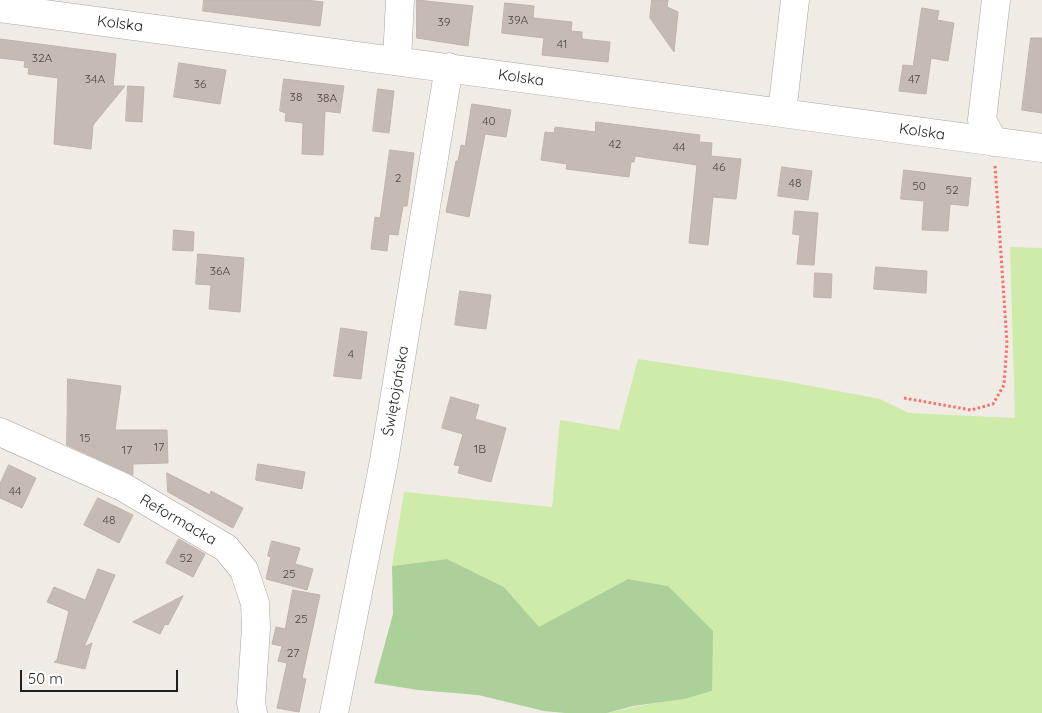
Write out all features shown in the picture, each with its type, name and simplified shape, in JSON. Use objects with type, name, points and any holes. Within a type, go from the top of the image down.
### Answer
[{"type":"street","points":[[397,60],[400,0]]},
{"type":"street","points":[[782,113],[795,0]]},
{"type":"street","points":[[994,142],[982,120],[996,0]]},
{"type":"street","name":"Kolska","points":[[0,8],[1042,148]]},
{"type":"street","name":"Świętojańska","points":[[334,713],[384,461],[449,67]]},
{"type":"street","name":"Reformacka","points":[[0,432],[123,488],[226,548],[244,570],[255,603],[256,628],[251,703],[253,713]]},
{"type":"path","points":[[904,398],[971,410],[993,404],[1004,385],[1007,343],[994,142]]},
{"type":"green space","points":[[1010,247],[1042,248],[1042,713],[607,713],[712,691],[668,586],[628,579],[539,628],[504,587],[447,559],[392,566],[404,492],[552,507],[560,420],[619,430],[638,359],[785,381],[880,399],[909,413],[1015,418]]},
{"type":"green space","points":[[447,559],[504,587],[539,627],[628,579],[668,586],[713,631],[712,691],[684,699],[633,706],[607,713],[565,713],[544,711],[478,695],[418,690],[374,683],[393,614],[392,566]]},
{"type":"building","points":[[204,0],[305,0],[323,2],[320,26],[203,11]]},
{"type":"building","points":[[417,0],[473,6],[468,46],[417,38]]},
{"type":"building","points":[[652,0],[668,0],[667,7],[678,12],[674,52],[650,18]]},
{"type":"building","points":[[505,3],[534,6],[533,18],[572,22],[571,31],[582,32],[582,39],[610,42],[608,62],[542,55],[544,38],[502,33]]},
{"type":"building","points":[[922,8],[939,11],[937,20],[954,23],[948,61],[931,58],[926,94],[899,91],[903,65],[913,66]]},
{"type":"building","points":[[1031,38],[1042,38],[1042,113],[1022,110]]},
{"type":"building","points":[[0,39],[116,54],[113,86],[125,86],[93,125],[91,149],[54,144],[58,78],[28,74],[29,68],[24,67],[25,61],[0,58]]},
{"type":"building","points":[[179,63],[226,70],[220,104],[174,97]]},
{"type":"building","points":[[284,79],[344,86],[340,113],[325,111],[323,155],[302,154],[303,123],[285,121],[286,113],[280,111]]},
{"type":"building","points":[[128,86],[144,87],[142,122],[126,121]]},
{"type":"building","points":[[378,89],[394,91],[389,133],[373,131]]},
{"type":"building","points":[[472,104],[511,110],[506,137],[485,134],[469,217],[446,212],[456,161],[458,161],[461,145],[465,146]]},
{"type":"building","points":[[596,122],[700,135],[699,142],[712,143],[711,156],[741,159],[736,199],[713,197],[708,245],[689,243],[697,165],[635,156],[634,162],[631,162],[629,177],[566,169],[567,164],[541,160],[545,132],[554,133],[555,127],[595,132]]},
{"type":"building","points":[[390,150],[414,153],[407,206],[403,206],[398,235],[389,234],[387,251],[371,249],[375,217],[380,218]]},
{"type":"building","points":[[782,167],[812,171],[808,200],[778,196]]},
{"type":"building","points":[[904,170],[971,178],[968,206],[950,204],[948,231],[922,230],[924,201],[901,199]]},
{"type":"building","points":[[795,211],[818,213],[814,265],[797,264],[800,235],[793,234]]},
{"type":"building","points":[[174,230],[194,232],[193,251],[173,250]]},
{"type":"building","points":[[198,254],[244,258],[240,312],[209,309],[211,285],[196,284]]},
{"type":"building","points":[[876,267],[927,271],[926,293],[874,289]]},
{"type":"building","points":[[815,273],[832,274],[831,298],[814,297]]},
{"type":"building","points":[[460,291],[491,295],[486,329],[455,325]]},
{"type":"building","points":[[341,328],[367,332],[361,379],[334,376]]},
{"type":"building","points":[[68,379],[121,386],[115,430],[167,430],[168,463],[133,464],[133,475],[67,445]]},
{"type":"building","points":[[451,397],[479,405],[475,419],[506,428],[491,482],[458,473],[460,466],[454,465],[463,434],[442,428]]},
{"type":"building","points":[[258,464],[305,472],[302,489],[256,480]]},
{"type":"building","points":[[9,465],[36,478],[22,508],[0,498],[0,484]]},
{"type":"building","points":[[167,473],[210,495],[211,491],[243,508],[233,528],[168,492]]},
{"type":"building","points":[[98,498],[133,515],[119,543],[84,525]]},
{"type":"building","points":[[179,539],[205,554],[193,577],[166,563]]},
{"type":"building","points":[[272,541],[300,548],[295,564],[313,569],[307,590],[266,579],[271,557],[268,556]]},
{"type":"building","points":[[98,569],[115,575],[84,647],[92,643],[85,669],[54,662],[57,660],[69,611],[47,602],[54,587],[85,600]]},
{"type":"building","points":[[293,590],[320,595],[302,678],[306,679],[299,712],[277,708],[287,663],[278,661],[282,646],[272,644],[276,627],[285,629]]},
{"type":"building","points":[[183,596],[168,625],[165,624],[160,634],[133,622]]}]
